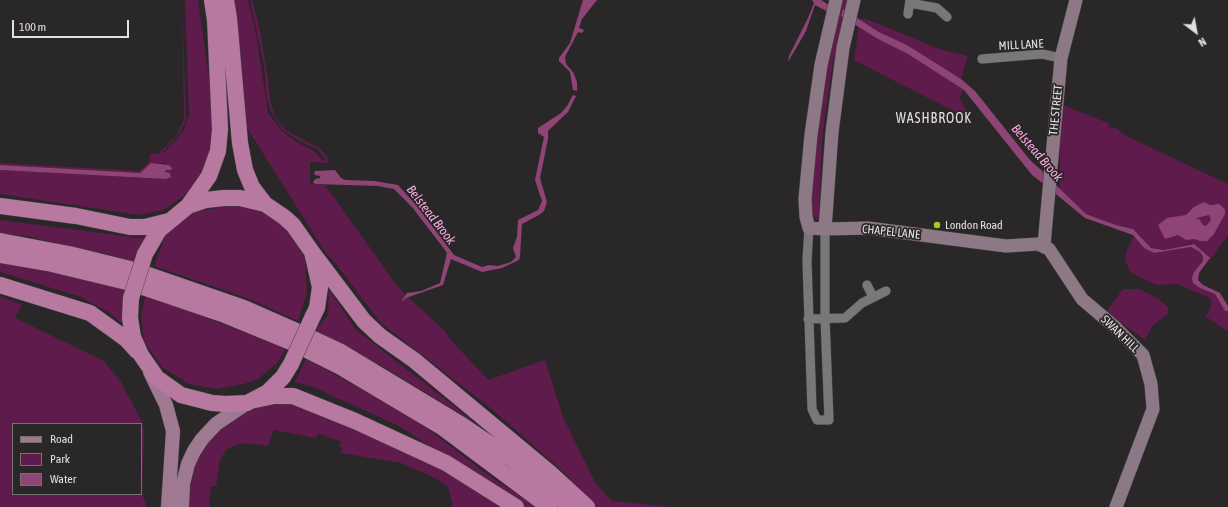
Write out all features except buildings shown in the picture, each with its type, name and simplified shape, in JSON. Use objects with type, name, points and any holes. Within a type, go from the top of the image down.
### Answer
[{"type":"highway","points":[[145,362],[133,337],[130,318],[131,298],[145,254],[159,230],[188,206],[209,176],[218,151],[220,129],[215,20],[212,0]]},
{"type":"highway","points":[[226,0],[240,143],[245,170],[252,187],[265,204],[293,225],[364,320],[380,336],[414,360],[550,473],[587,507]]},
{"type":"highway","points":[[188,206],[206,200],[224,198],[240,198],[265,204]]},
{"type":"highway","points":[[0,206],[40,211],[130,227],[145,227],[169,221]]},
{"type":"highway","points":[[0,240],[69,254],[134,270],[244,308],[294,330],[341,352],[462,425],[512,459],[571,507]]},
{"type":"highway","points":[[251,401],[272,389],[282,377],[291,364],[317,308],[320,287],[312,252]]},
{"type":"highway","points":[[0,255],[48,263],[131,283],[225,315],[291,342],[341,367],[442,427],[495,465],[549,507]]},
{"type":"highway","points":[[0,285],[90,313],[126,338],[156,378],[181,395],[196,400],[226,404],[282,396],[293,396],[446,463],[516,507]]},
{"type":"main road","points":[[145,362],[166,405],[173,431],[168,507]]},
{"type":"main road","points":[[182,507],[183,484],[188,464],[202,439],[216,424],[251,401]]},
{"type":"main road","points":[[183,484],[188,507]]},
{"type":"street","points":[[836,0],[821,65],[808,163],[805,199],[806,217],[810,228],[807,261],[808,318],[813,414],[817,420],[829,420],[825,318],[825,229],[832,132],[843,48],[853,5]]},
{"type":"street","name":"THE STREET","points":[[1044,245],[1047,193],[1061,58],[1076,0]]},
{"type":"street","points":[[908,14],[910,1],[938,8],[947,17]]},
{"type":"street","name":"MILL LANE","points":[[982,59],[1042,54],[1061,58]]},
{"type":"street","name":"CHAPEL LANE","points":[[810,228],[868,228],[1006,246],[1034,244],[1044,245]]},
{"type":"street","name":"SWAN HILL","points":[[1044,245],[1052,252],[1082,299],[1116,328],[1143,355],[1151,384],[1152,409],[1116,507]]},
{"type":"street","points":[[867,285],[873,297]]},
{"type":"street","points":[[808,318],[845,318],[862,303],[886,291]]},
{"type":"green space","points":[[182,0],[186,120],[180,133],[163,152],[164,153],[183,132],[189,114],[185,0],[198,0],[215,121],[206,168],[184,196],[163,210],[139,215],[0,194],[0,170],[166,179],[171,177],[170,173],[165,172],[166,163],[151,163],[140,173],[0,165],[0,163],[139,171],[149,162],[150,154],[158,154],[177,135],[184,119]]},
{"type":"green space","points":[[231,0],[248,0],[256,34],[268,113],[282,131],[296,142],[315,152],[323,161],[325,159],[318,150],[298,140],[283,130],[276,120],[270,109],[267,99],[264,65],[250,0],[252,0],[260,31],[270,100],[276,119],[287,131],[319,148],[327,156],[329,163],[310,162],[310,184],[325,185],[405,295],[402,300],[408,297],[446,332],[450,339],[488,380],[545,360],[563,417],[596,484],[612,501],[671,507],[595,507],[574,487],[567,475],[488,406],[381,323],[333,260],[327,255],[244,123]]},
{"type":"green space","points":[[841,0],[847,0],[832,67],[822,140],[819,218],[816,220],[811,213],[809,203],[826,64]]},
{"type":"green space","points":[[858,18],[869,20],[939,49],[968,56],[961,79],[907,45],[879,32]]},
{"type":"green space","points":[[859,26],[878,39],[908,54],[964,90],[959,98],[973,121],[854,60]]},
{"type":"green space","points":[[1060,104],[1108,123],[1109,128],[1114,127],[1124,135],[1228,184],[1228,235],[1210,260],[1192,243],[1164,250],[1149,247],[1140,236],[1129,227],[1116,225],[1086,214],[1060,189]]},
{"type":"green space","points":[[241,204],[264,211],[289,231],[305,259],[307,293],[298,321],[247,298],[154,266],[165,237],[173,226],[194,212]]},
{"type":"green space","points":[[0,220],[140,238],[147,235],[135,262],[26,236],[0,233]]},
{"type":"green space","points":[[1134,236],[1144,248],[1154,253],[1191,247],[1200,252],[1203,257],[1203,261],[1194,272],[1200,288],[1215,294],[1225,311],[1228,311],[1228,331],[1206,317],[1211,305],[1211,300],[1208,297],[1177,284],[1156,285],[1130,272],[1125,259],[1127,250]]},
{"type":"green space","points":[[0,260],[128,289],[122,312],[123,324],[108,312],[81,297],[0,272]]},
{"type":"green space","points":[[329,289],[356,330],[476,423],[380,365],[314,332],[328,315]]},
{"type":"green space","points":[[1123,289],[1139,289],[1159,299],[1168,307],[1168,314],[1153,325],[1145,340],[1106,312]]},
{"type":"green space","points":[[146,295],[286,348],[277,363],[258,379],[244,384],[217,389],[189,384],[163,368],[144,342],[141,313]]},
{"type":"green space","points":[[0,296],[22,305],[15,318],[104,361],[121,382],[142,422],[144,431],[142,494],[147,507],[0,507],[0,317],[3,316],[0,316]]},
{"type":"green space","points":[[306,359],[407,413],[483,471],[536,507],[524,507],[397,425],[313,387],[295,382]]},
{"type":"green space","points":[[273,398],[300,404],[349,425],[454,476],[503,507],[453,507],[448,486],[431,476],[401,463],[341,453],[342,448],[339,447],[341,442],[318,433],[316,438],[274,430],[268,446],[247,443],[235,445],[226,450],[220,460],[216,486],[211,486],[209,507],[190,507],[190,486],[200,447],[235,413]]},
{"type":"water","points":[[583,0],[597,0],[582,19],[579,28],[584,30],[582,33],[578,32],[565,57],[566,64],[573,72],[577,82],[577,91],[573,90],[570,72],[559,61],[559,58],[570,43]]},
{"type":"water","points":[[812,0],[821,0],[837,10],[836,16],[815,5],[806,31],[788,62],[789,56],[814,3]]},
{"type":"water","points":[[843,9],[879,32],[907,45],[961,79],[975,91],[1030,160],[1050,178],[1049,188],[1032,175],[964,90],[908,54],[878,39],[841,16]]},
{"type":"water","points":[[573,95],[576,96],[568,112],[548,131],[548,139],[540,178],[547,202],[544,211],[522,224],[519,260],[502,268],[482,272],[451,259],[443,285],[406,298],[403,301],[402,300],[407,293],[421,291],[440,283],[447,253],[445,250],[412,207],[394,189],[378,186],[315,184],[313,182],[315,179],[320,178],[320,176],[315,175],[315,171],[335,170],[341,178],[345,180],[374,181],[398,185],[417,206],[454,255],[482,267],[489,265],[498,266],[511,262],[516,257],[513,248],[517,237],[518,220],[538,210],[542,201],[535,180],[544,137],[538,133],[538,128],[561,113]]},
{"type":"water","points":[[151,163],[169,165],[172,168],[171,170],[166,170],[165,172],[170,173],[171,177],[166,179],[0,170],[0,165],[140,173]]},
{"type":"water","points":[[1056,185],[1086,214],[1116,225],[1133,229],[1151,248],[1164,250],[1194,244],[1210,258],[1199,273],[1198,280],[1203,285],[1220,293],[1228,306],[1228,311],[1225,311],[1215,294],[1200,288],[1193,283],[1192,278],[1194,272],[1203,261],[1203,257],[1200,252],[1191,247],[1154,253],[1144,248],[1133,235],[1085,218],[1051,190]]},
{"type":"water","points":[[1204,202],[1210,205],[1219,204],[1225,209],[1225,214],[1214,234],[1207,241],[1194,239],[1186,240],[1178,235],[1165,239],[1158,225],[1167,218],[1186,215],[1194,207]],"holes":[[[1209,215],[1211,220],[1206,226],[1203,225],[1199,219],[1195,219]]]},
{"type":"place","name":"London Road","points":[[937,225]]},
{"type":"district","name":"WASHBROOK","points":[[934,119]]},
{"type":"water label","name":"Belstead Brook","points":[[1037,153]]},
{"type":"water label","name":"Belstead Brook","points":[[431,215]]}]
